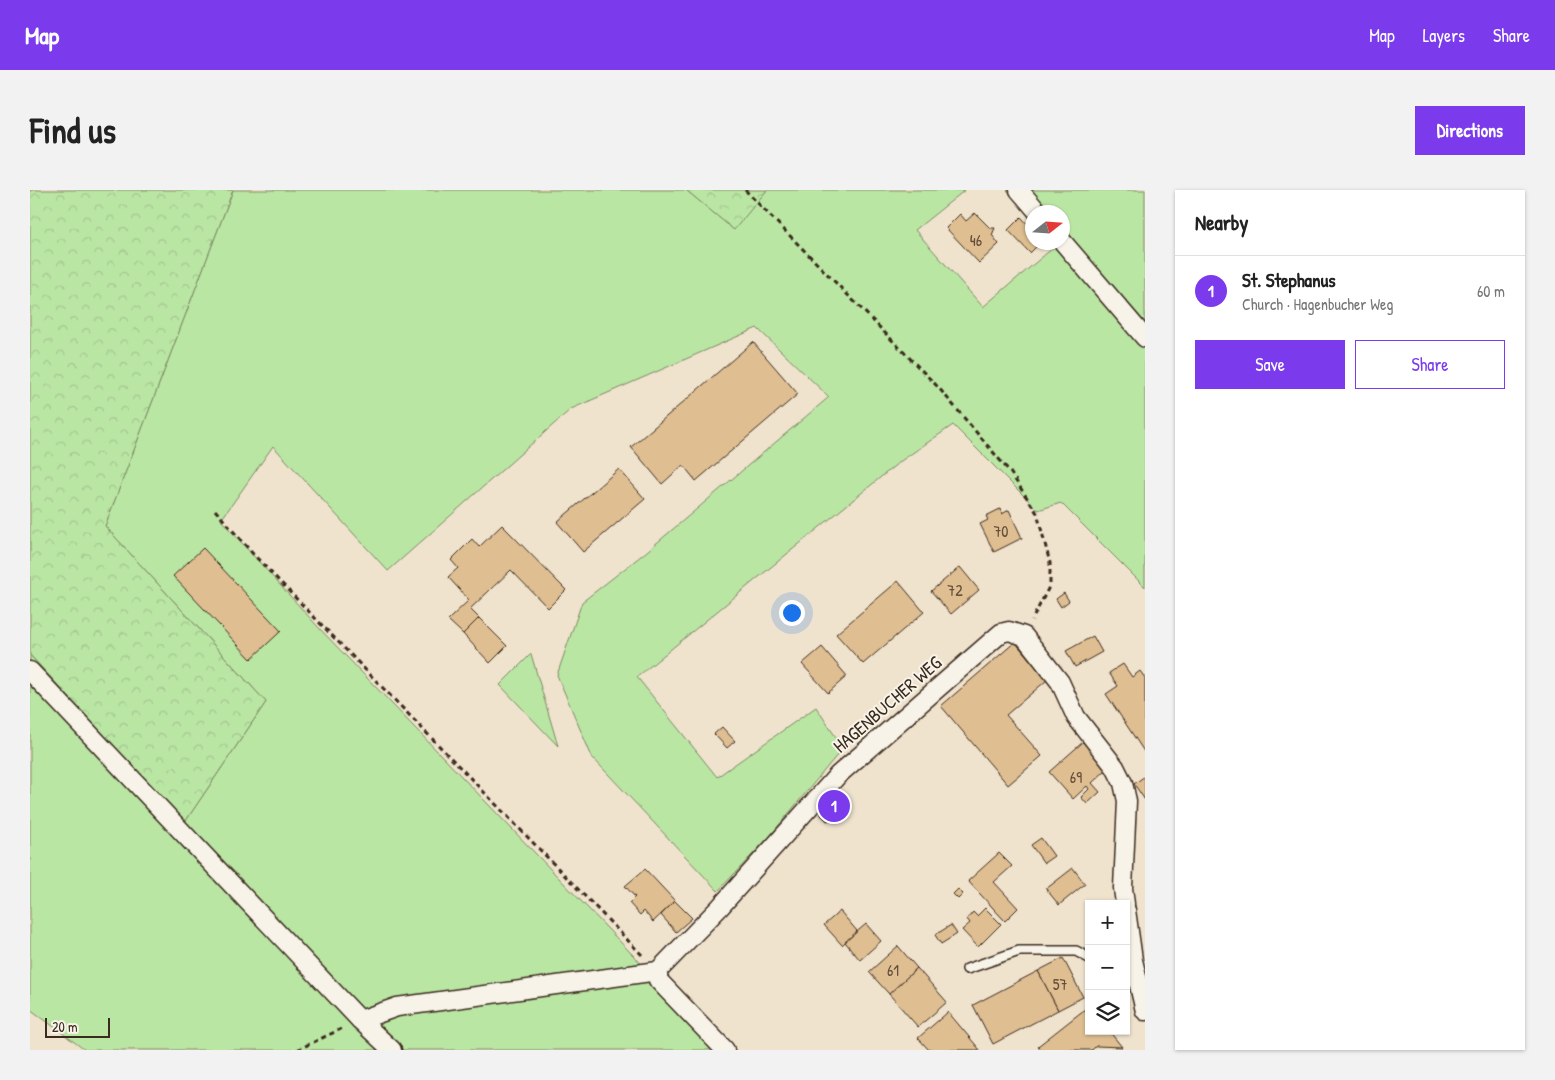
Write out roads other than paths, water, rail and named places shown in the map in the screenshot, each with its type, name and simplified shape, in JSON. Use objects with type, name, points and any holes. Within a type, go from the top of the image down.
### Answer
[{"type":"street","points":[[1019,190],[1032,205]]},
{"type":"street","points":[[1070,250],[1145,338]]},
{"type":"street","name":"HAGENBUCHER WEG","points":[[658,971],[720,907],[838,774],[1001,633],[1009,631],[1024,636],[1060,682],[1076,717],[1115,767],[1123,783],[1127,801],[1123,888],[1124,900]]},
{"type":"street","points":[[30,671],[360,1020],[392,1050]]},
{"type":"street","points":[[1129,945],[1133,987],[1145,1011]]},
{"type":"street","points":[[360,1020],[397,1007],[658,971],[658,980],[725,1050]]},
{"type":"lane","points":[[968,969],[1019,951],[1076,951],[1085,956]]},
{"type":"place","name":"St. Stephanus","points":[[834,806]]}]
